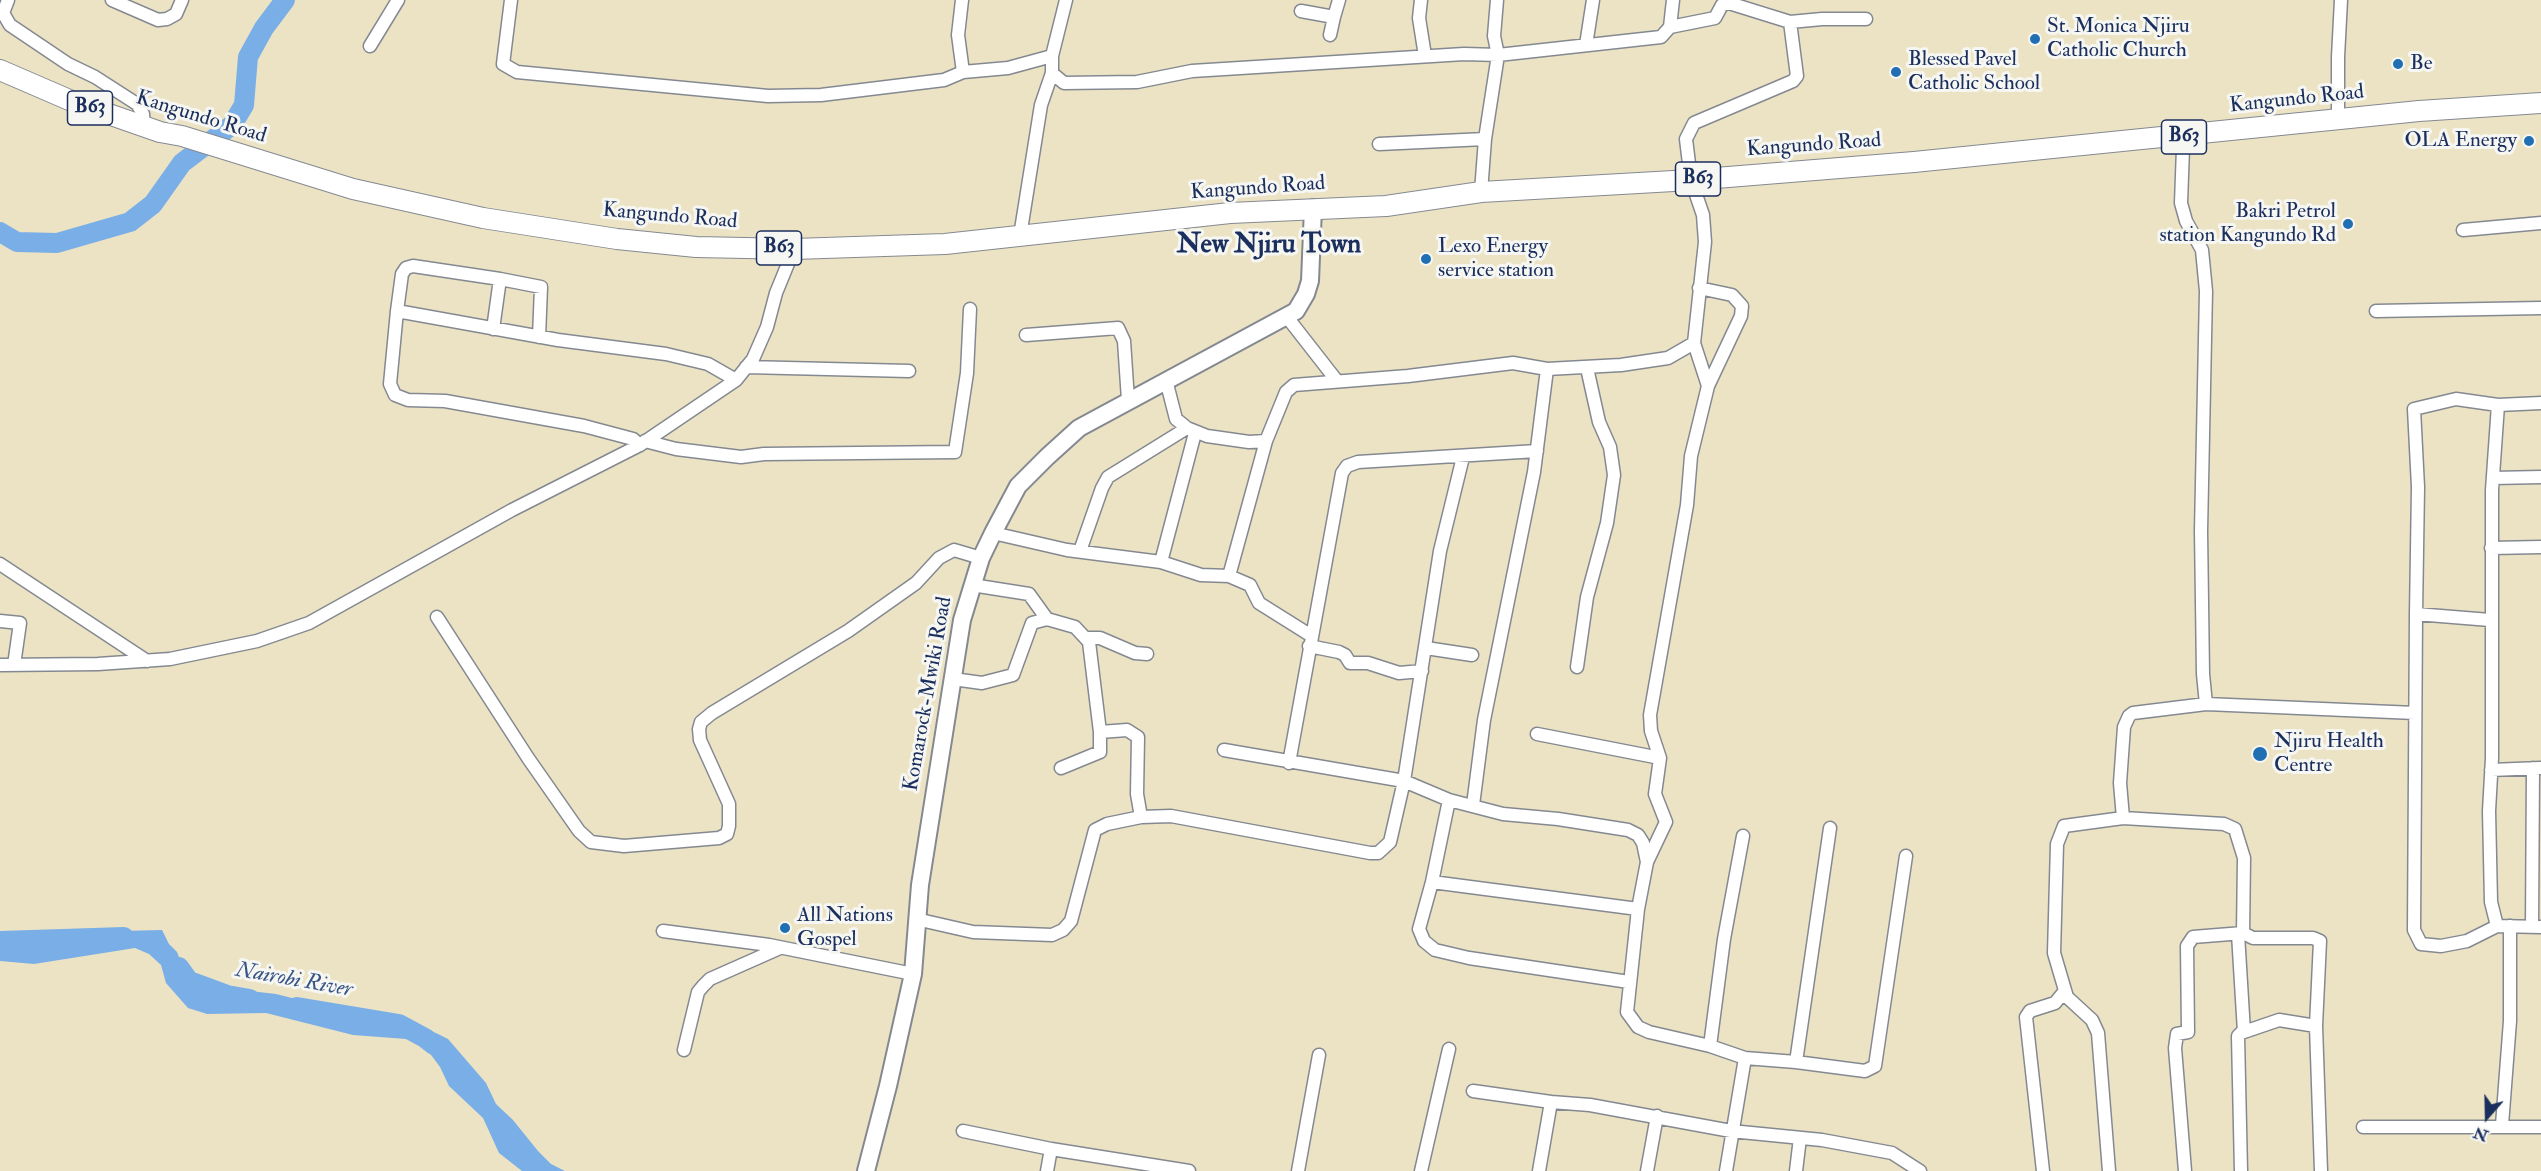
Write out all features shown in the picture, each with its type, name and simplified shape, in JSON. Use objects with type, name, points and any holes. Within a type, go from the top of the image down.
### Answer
[{"type":"highway","name":"Kangundo Road","points":[[0,70],[74,102],[144,127],[182,136],[353,189],[483,218],[617,239],[696,247],[794,249],[945,244],[1139,222],[1313,208],[1386,206],[1481,192],[1691,180],[2180,137],[2338,119],[2541,103]]},
{"type":"main road","name":"Komarock-Mwiki Road","points":[[866,1171],[913,974],[916,919],[962,620],[981,558],[1018,486],[1079,428],[1287,317],[1301,306],[1310,280],[1313,208]]},
{"type":"street","points":[[8,0],[3,13],[9,25],[137,104],[142,114],[144,127]]},
{"type":"street","points":[[112,0],[159,20],[176,14],[182,0]]},
{"type":"street","points":[[370,46],[398,0]]},
{"type":"street","points":[[511,0],[503,64],[517,72],[768,96],[821,94],[944,80],[963,72],[1008,68],[1052,56]]},
{"type":"street","points":[[962,0],[958,34],[963,72]]},
{"type":"street","points":[[1020,236],[1041,105],[1052,73],[1052,56],[1066,0]]},
{"type":"street","points":[[1330,35],[1339,0]]},
{"type":"street","points":[[1420,0],[1419,18],[1425,57]]},
{"type":"street","points":[[1481,192],[1485,139],[1498,55],[1494,36],[1497,0]]},
{"type":"street","points":[[1586,45],[1593,0]]},
{"type":"street","points":[[1052,73],[1064,83],[1137,82],[1192,71],[1425,57],[1498,55],[1661,37],[1670,27],[1673,0]]},
{"type":"street","points":[[2338,119],[2338,57],[2342,0]]},
{"type":"street","points":[[1670,27],[1715,18],[1722,5],[1729,3],[1756,5],[1790,22],[1866,19]]},
{"type":"street","points":[[1301,11],[1334,17]]},
{"type":"street","points":[[1708,386],[1694,343],[1706,242],[1703,215],[1691,180],[1686,139],[1694,123],[1726,107],[1784,86],[1797,76],[1790,22]]},
{"type":"street","points":[[2180,137],[2183,148],[2181,203],[2186,221],[2202,250],[2206,291],[2201,531],[2203,674],[2206,704]]},
{"type":"street","points":[[1379,144],[1485,139]]},
{"type":"street","points":[[2463,230],[2541,223]]},
{"type":"street","points":[[0,665],[147,661],[257,641],[309,623],[512,510],[643,443],[736,380],[753,359],[767,327],[794,249]]},
{"type":"street","points":[[539,337],[541,287],[413,266],[406,268],[402,274],[390,384],[395,395],[408,400],[429,399],[501,410],[595,429],[643,443],[741,457],[764,454],[955,452],[967,373],[970,309]]},
{"type":"street","points":[[494,329],[500,279]]},
{"type":"street","points":[[1699,288],[1732,295],[1742,306],[1741,316],[1708,386],[1691,456],[1687,505],[1650,715],[1651,731],[1660,758],[1655,795],[1666,822],[1647,862],[1638,909],[1627,1012],[1638,1027],[1649,1032],[1710,1046],[1745,1058],[1865,1071],[1875,1066],[1906,856]]},
{"type":"street","points":[[2376,311],[2541,308]]},
{"type":"street","points":[[397,311],[539,337],[666,354],[708,364],[736,380]]},
{"type":"street","points":[[1287,317],[1337,381]]},
{"type":"street","points":[[1026,335],[1118,328],[1124,340],[1128,400]]},
{"type":"street","points":[[1229,576],[1266,441],[1290,387],[1513,363],[1547,369],[1658,362],[1694,343]]},
{"type":"street","points":[[746,367],[909,371]]},
{"type":"street","points":[[1576,667],[1587,597],[1607,523],[1614,475],[1610,447],[1599,422],[1587,368]]},
{"type":"street","points":[[1473,805],[1484,720],[1537,451],[1547,369]]},
{"type":"street","points":[[1166,380],[1176,419],[1191,430],[1249,442],[1266,441]]},
{"type":"street","points":[[2491,770],[2537,768],[2537,927],[2497,926],[2467,941],[2441,946],[2421,944],[2416,938],[2414,923],[2418,487],[2414,409],[2456,399],[2498,405],[2541,404]]},
{"type":"street","points":[[2497,926],[2491,902],[2490,874],[2490,620],[2493,478],[2498,405]]},
{"type":"street","points":[[1080,551],[1108,477],[1191,430]]},
{"type":"street","points":[[1161,562],[1191,430]]},
{"type":"street","points":[[1288,763],[1342,473],[1347,466],[1358,462],[1537,451]]},
{"type":"street","points":[[916,919],[954,930],[1052,935],[1063,930],[1071,921],[1095,830],[1107,824],[1142,817],[1171,816],[1378,853],[1390,842],[1404,781],[1440,551],[1463,457]]},
{"type":"street","points":[[2493,478],[2541,477]]},
{"type":"street","points":[[993,533],[1040,545],[1161,562],[1201,575],[1229,576],[1250,585],[1259,603],[1310,640],[1345,655],[1350,663],[1368,663],[1399,673],[1422,671]]},
{"type":"street","points":[[2491,548],[2541,547]]},
{"type":"street","points":[[437,617],[528,758],[579,831],[591,842],[598,845],[624,846],[719,838],[727,834],[729,804],[700,740],[701,722],[712,713],[848,631],[916,583],[939,558],[954,550],[981,558]]},
{"type":"street","points":[[0,564],[147,661]]},
{"type":"street","points":[[972,585],[1029,594],[1047,619]]},
{"type":"street","points":[[2416,614],[2490,620]]},
{"type":"street","points":[[953,680],[982,683],[1013,675],[1032,623],[1047,619],[1063,621],[1075,627],[1087,638],[1100,732],[1100,752],[1061,768]]},
{"type":"street","points":[[0,621],[20,623],[14,665]]},
{"type":"street","points":[[1087,638],[1100,638],[1135,654],[1147,654]]},
{"type":"street","points":[[1426,648],[1472,655]]},
{"type":"street","points":[[2123,818],[2120,783],[2124,727],[2133,713],[2206,704],[2415,713]]},
{"type":"street","points":[[1100,732],[1127,730],[1138,737],[1137,794],[1142,817]]},
{"type":"street","points":[[1537,734],[1660,758]]},
{"type":"street","points":[[1224,750],[1288,763],[1404,781],[1435,791],[1449,800],[1503,814],[1558,819],[1628,830],[1638,835],[1643,843],[1647,862]]},
{"type":"street","points":[[1449,800],[1432,882],[1419,929],[1424,941],[1435,950],[1459,957],[1629,982]]},
{"type":"street","points":[[2109,1171],[2098,1033],[2092,1020],[2072,1004],[2064,992],[2054,953],[2058,834],[2064,826],[2073,822],[2123,818],[2224,824],[2235,829],[2244,858],[2241,933],[2244,1032]]},
{"type":"street","points":[[1796,1062],[1830,828]]},
{"type":"street","points":[[1710,1046],[1724,939],[1743,836]]},
{"type":"street","points":[[1432,882],[1638,909]]},
{"type":"street","points":[[2502,1125],[2510,1021],[2510,926]]},
{"type":"street","points":[[663,931],[782,948],[913,974]]},
{"type":"street","points":[[2185,1171],[2175,1048],[2177,1034],[2188,1032],[2187,946],[2193,937],[2241,933],[2253,938],[2313,938],[2320,941],[2316,1026],[2321,1171]]},
{"type":"street","points":[[684,1050],[698,992],[702,986],[710,979],[782,948]]},
{"type":"street","points":[[2043,1171],[2026,1017],[2030,1011],[2055,1003],[2064,992]]},
{"type":"street","points":[[2241,1171],[2237,1042],[2241,1033],[2279,1020],[2316,1026]]},
{"type":"street","points":[[1421,1171],[1449,1049]]},
{"type":"street","points":[[1298,1171],[1319,1056]]},
{"type":"street","points":[[1726,1171],[1745,1058]]},
{"type":"street","points":[[1473,1090],[1551,1102],[1590,1105],[1731,1131],[1800,1138],[1892,1153],[1916,1170]]},
{"type":"street","points":[[1539,1171],[1551,1102]]},
{"type":"street","points":[[1647,1171],[1657,1116]]},
{"type":"street","points":[[2363,1127],[2502,1125],[2541,1127]]},
{"type":"street","points":[[963,1131],[1051,1149],[1189,1171]]},
{"type":"street","points":[[1796,1171],[1800,1138]]},
{"type":"street","points":[[1047,1171],[1051,1149]]},
{"type":"water","points":[[162,930],[169,944],[177,952],[184,970],[204,994],[250,991],[276,994],[300,1000],[322,1011],[342,1015],[372,1027],[393,1027],[436,1033],[448,1039],[486,1083],[496,1104],[551,1164],[565,1171],[522,1171],[499,1153],[483,1118],[449,1086],[440,1067],[420,1040],[353,1035],[266,1013],[207,1014],[188,1008],[166,983],[161,965],[149,954],[135,948],[34,964],[0,961],[0,943],[30,947],[89,939],[120,931]]},
{"type":"waterway","points":[[0,232],[17,242],[57,243],[130,222],[153,204],[182,163],[232,125],[244,105],[248,57],[264,28],[285,0]]},
{"type":"waterway","name":"Nairobi River","points":[[0,941],[124,937]]},
{"type":"waterway","name":"Nairobi River","points":[[179,967],[189,981],[227,995],[250,999]]},
{"type":"waterway","name":"Nairobi River","points":[[297,1007],[399,1024],[434,1045]]},
{"type":"place","name":"St. Monica Njiru Catholic Church","points":[[2035,39]]},
{"type":"place","name":"Be","points":[[2398,64]]},
{"type":"place","name":"Blessed Pavel Catholic School","points":[[1896,72]]},
{"type":"place","name":"OLA Energy","points":[[2529,141]]},
{"type":"place","name":"Bakri Petrol station Kangundo Rd","points":[[2348,224]]},
{"type":"place","name":"Lexo Energy service station","points":[[1426,259]]},
{"type":"place","name":"Njiru Health Centre","points":[[2260,754]]},
{"type":"place","name":"All Nations Gospel","points":[[785,928]]},
{"type":"district","name":"New Njiru Town","points":[[1269,246]]}]
